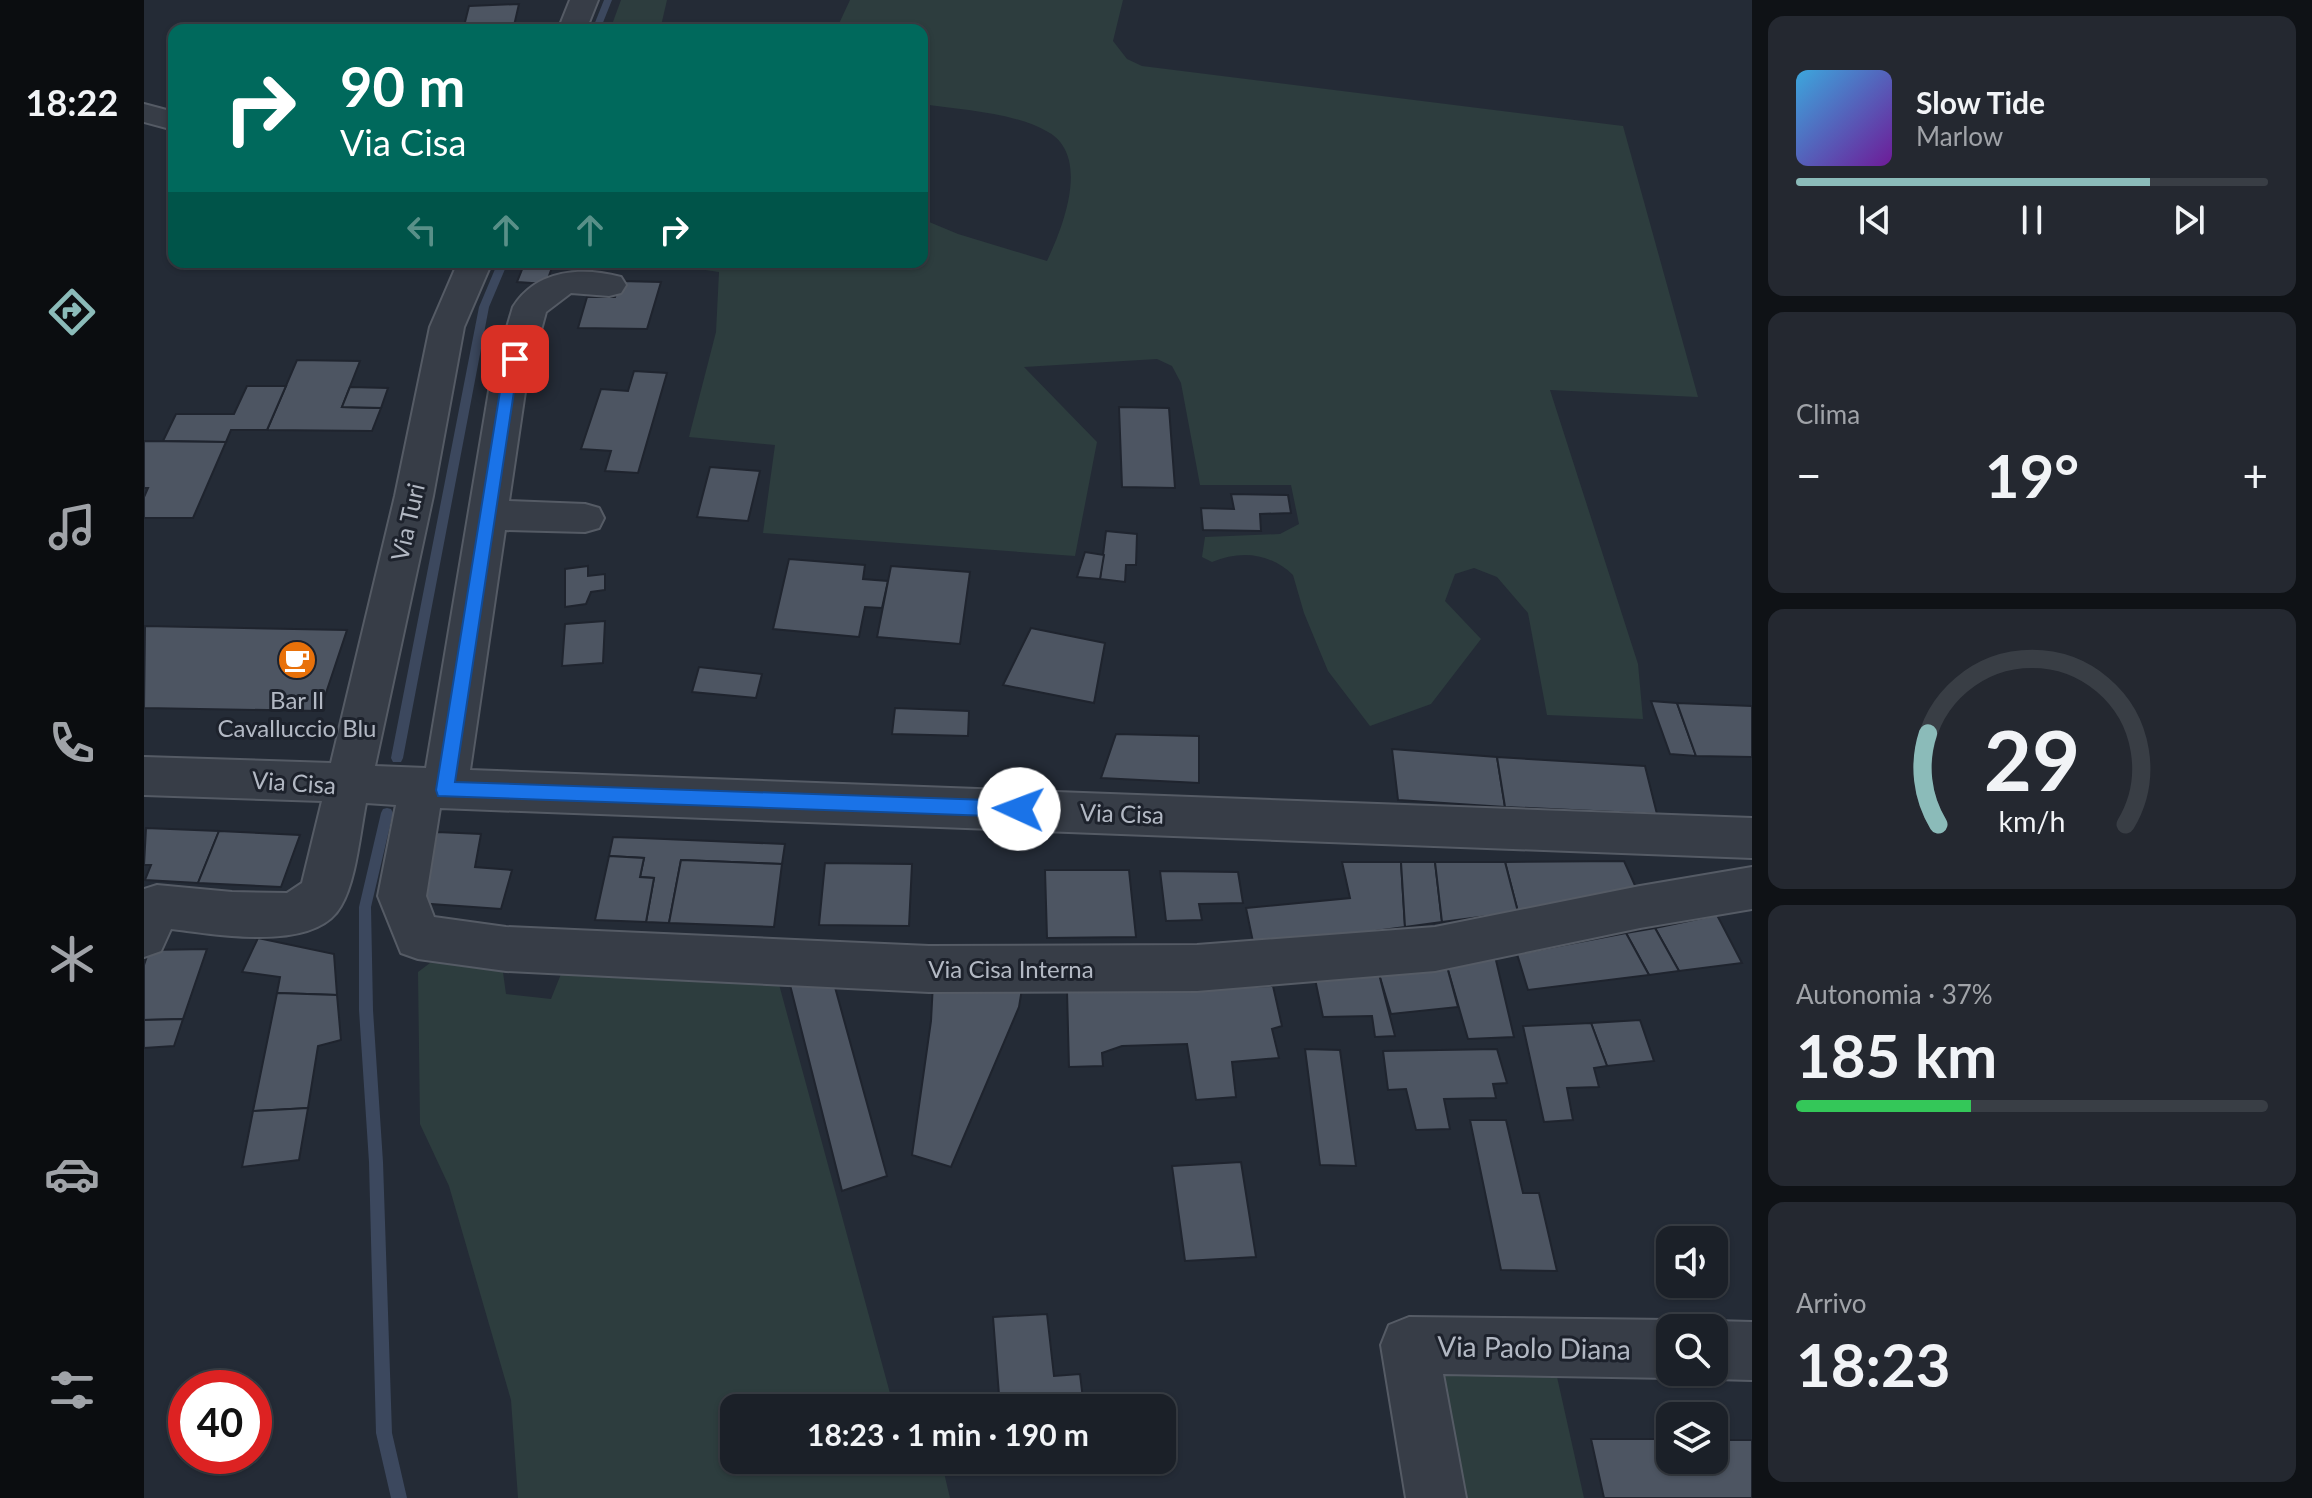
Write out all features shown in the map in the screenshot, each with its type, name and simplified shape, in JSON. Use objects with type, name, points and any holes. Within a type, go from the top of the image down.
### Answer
[{"type":"street","points":[[574,24],[584,0]]},
{"type":"street","points":[[144,113],[168,119]]},
{"type":"street","name":"Via Turi","points":[[144,935],[157,906],[232,914],[294,915],[323,895],[414,496],[447,327],[472,268]]},
{"type":"street","points":[[433,790],[487,515],[508,385],[530,307],[564,282],[609,285]]},
{"type":"street","points":[[487,515],[585,518]]},
{"type":"street","name":"Via Cisa","points":[[144,776],[262,778],[433,790],[1752,838]]},
{"type":"street","name":"Via Cisa Interna","points":[[433,790],[402,896],[418,937],[506,949],[929,969],[1197,968],[1435,949],[1640,907],[1752,888]]},
{"type":"street","name":"Via Paolo Diana","points":[[1436,1498],[1409,1345],[1656,1349]]},
{"type":"street","points":[[1728,1350],[1752,1351]]},
{"type":"shaded area","points":[[621,0],[667,0],[661,24],[612,24]]},
{"type":"shaded area","points":[[850,0],[1123,0],[1113,41],[1127,59],[1142,66],[1623,126],[1698,397],[1550,390],[1638,664],[1643,719],[1547,715],[1528,613],[1497,577],[1474,568],[1455,574],[1445,601],[1481,639],[1431,704],[1370,726],[1328,671],[1304,613],[1293,575],[1275,562],[1255,556],[1234,556],[1212,562],[1202,557],[1205,537],[1280,534],[1299,524],[1291,485],[1200,485],[1181,383],[1172,366],[1157,359],[1024,367],[1097,442],[1075,556],[763,533],[775,445],[689,437],[716,332],[719,272],[692,268],[928,268],[928,222],[958,234],[1047,261],[1070,193],[1068,158],[1061,143],[1048,132],[1003,116],[928,105],[928,24],[839,24]]},
{"type":"shaded area","points":[[430,963],[502,965],[506,994],[551,999],[563,969],[777,977],[890,1394],[720,1394],[720,1474],[944,1474],[950,1498],[518,1498],[511,1400],[449,1186],[420,1124],[418,972]]},
{"type":"shaded area","points":[[1555,1368],[1584,1498],[1456,1498],[1438,1374]]},
{"type":"building","points":[[519,4],[514,24],[464,24],[469,6]]},
{"type":"building","points":[[523,268],[552,268],[546,284],[517,282]]},
{"type":"building","points":[[620,281],[661,282],[647,329],[578,328],[587,297],[615,297]]},
{"type":"building","points":[[297,360],[360,361],[342,407],[381,408],[372,431],[267,430]]},
{"type":"building","points":[[634,371],[667,373],[638,473],[605,471],[611,451],[581,449],[601,389],[628,391]]},
{"type":"building","points":[[247,386],[286,386],[267,430],[231,430],[226,442],[163,441],[176,414],[234,414]]},
{"type":"building","points":[[350,387],[388,388],[381,408],[342,407]]},
{"type":"building","points":[[1119,407],[1169,408],[1175,488],[1122,487]]},
{"type":"building","points":[[144,441],[226,442],[193,518],[144,518],[144,497],[148,488],[144,488]]},
{"type":"building","points":[[710,467],[760,471],[748,521],[697,517]]},
{"type":"building","points":[[1231,494],[1288,495],[1291,513],[1260,514],[1261,531],[1203,530],[1201,508],[1234,509]]},
{"type":"building","points":[[1106,531],[1137,534],[1136,565],[1126,565],[1125,582],[1100,579]]},
{"type":"building","points":[[1085,552],[1104,555],[1100,579],[1077,577]]},
{"type":"building","points":[[789,559],[865,565],[863,579],[888,581],[882,608],[865,607],[859,637],[773,629]]},
{"type":"building","points":[[588,566],[588,576],[605,574],[605,590],[591,592],[586,604],[565,607],[565,569]]},
{"type":"building","points":[[891,566],[970,572],[960,644],[877,637]]},
{"type":"building","points":[[605,621],[603,663],[562,666],[565,624]]},
{"type":"building","points":[[145,626],[347,630],[320,711],[144,708]]},
{"type":"building","points":[[1031,628],[1105,643],[1094,703],[1003,685]]},
{"type":"building","points":[[699,667],[762,674],[756,698],[692,692]]},
{"type":"building","points":[[1651,701],[1677,703],[1696,756],[1670,754]]},
{"type":"building","points":[[1677,703],[1752,706],[1752,757],[1696,756]]},
{"type":"building","points":[[895,708],[969,711],[968,736],[892,734]]},
{"type":"building","points":[[1116,734],[1199,736],[1199,783],[1101,778]]},
{"type":"building","points":[[1392,749],[1497,757],[1505,807],[1398,800]]},
{"type":"building","points":[[1497,757],[1645,766],[1657,814],[1505,807]]},
{"type":"building","points":[[146,828],[219,831],[198,883],[145,880],[151,865],[144,865]]},
{"type":"building","points":[[219,831],[300,835],[281,887],[198,883]]},
{"type":"building","points":[[437,832],[481,834],[475,867],[512,870],[501,909],[417,903]]},
{"type":"building","points":[[613,837],[785,844],[782,864],[681,860],[669,923],[646,922],[654,878],[640,877],[644,858],[609,856]]},
{"type":"building","points":[[609,856],[644,858],[640,877],[654,878],[646,922],[595,920]]},
{"type":"building","points":[[681,860],[782,864],[774,927],[669,923]]},
{"type":"building","points":[[1624,861],[1638,892],[1518,912],[1505,862]]},
{"type":"building","points":[[1342,862],[1401,862],[1405,927],[1323,938],[1253,942],[1246,908],[1350,898]]},
{"type":"building","points":[[1401,862],[1435,862],[1442,922],[1405,927]]},
{"type":"building","points":[[1435,862],[1505,862],[1518,912],[1442,922]]},
{"type":"building","points":[[825,863],[912,864],[909,926],[819,925]]},
{"type":"building","points":[[1045,870],[1129,870],[1136,937],[1047,938]]},
{"type":"building","points":[[1160,871],[1238,872],[1243,903],[1199,904],[1202,920],[1166,921]]},
{"type":"building","points":[[1717,915],[1742,963],[1679,971],[1655,928]]},
{"type":"building","points":[[1655,928],[1679,971],[1649,975],[1626,933]]},
{"type":"building","points":[[1626,933],[1649,975],[1528,990],[1517,954]]},
{"type":"building","points":[[258,938],[334,954],[337,995],[277,993],[280,977],[242,972]]},
{"type":"building","points":[[207,949],[183,1019],[144,1020],[144,965],[149,950]]},
{"type":"building","points":[[1495,956],[1514,1037],[1468,1039],[1446,963]]},
{"type":"building","points":[[1446,963],[1458,1007],[1391,1014],[1379,974]]},
{"type":"building","points":[[1379,974],[1395,1036],[1375,1037],[1372,1016],[1323,1017],[1315,979]]},
{"type":"building","points":[[788,977],[833,980],[887,1176],[842,1191]]},
{"type":"building","points":[[933,983],[1022,989],[1019,1007],[951,1167],[912,1155],[931,1021]]},
{"type":"building","points":[[1273,986],[1282,1026],[1272,1029],[1279,1058],[1232,1062],[1236,1097],[1196,1100],[1187,1044],[1122,1046],[1102,1053],[1103,1066],[1069,1067],[1067,991]]},
{"type":"building","points":[[277,993],[337,995],[341,1040],[318,1046],[308,1108],[253,1111]]},
{"type":"building","points":[[183,1019],[174,1046],[144,1048],[144,1020]]},
{"type":"building","points":[[1640,1020],[1654,1061],[1607,1066],[1591,1023]]},
{"type":"building","points":[[1591,1023],[1607,1066],[1594,1068],[1599,1087],[1567,1088],[1573,1120],[1544,1122],[1523,1026]]},
{"type":"building","points":[[1305,1049],[1340,1050],[1356,1166],[1320,1165]]},
{"type":"building","points":[[1497,1049],[1507,1083],[1493,1084],[1496,1098],[1444,1099],[1450,1129],[1416,1130],[1406,1089],[1388,1090],[1383,1051]]},
{"type":"building","points":[[308,1108],[299,1160],[242,1167],[253,1111]]},
{"type":"building","points":[[1470,1120],[1506,1120],[1523,1193],[1539,1193],[1557,1271],[1501,1270]]},
{"type":"building","points":[[1241,1162],[1256,1257],[1185,1261],[1172,1166]]},
{"type":"building","points":[[1047,1314],[1054,1376],[1080,1374],[1082,1394],[999,1394],[993,1317]]},
{"type":"building","points":[[1591,1439],[1656,1439],[1656,1474],[1728,1474],[1728,1440],[1752,1440],[1752,1498],[1604,1498]]},
{"type":"waterway","points":[[598,24],[608,0]]},
{"type":"waterway","points":[[397,758],[484,307],[500,268]]},
{"type":"waterway","points":[[387,813],[365,907],[366,1010],[376,1162],[384,1433],[399,1498]]},
{"type":"place","name":"Bar Il Cavalluccio Blu","points":[[297,660]]},
{"type":"route","points":[[515,359],[508,385],[445,790],[1019,809]]}]
